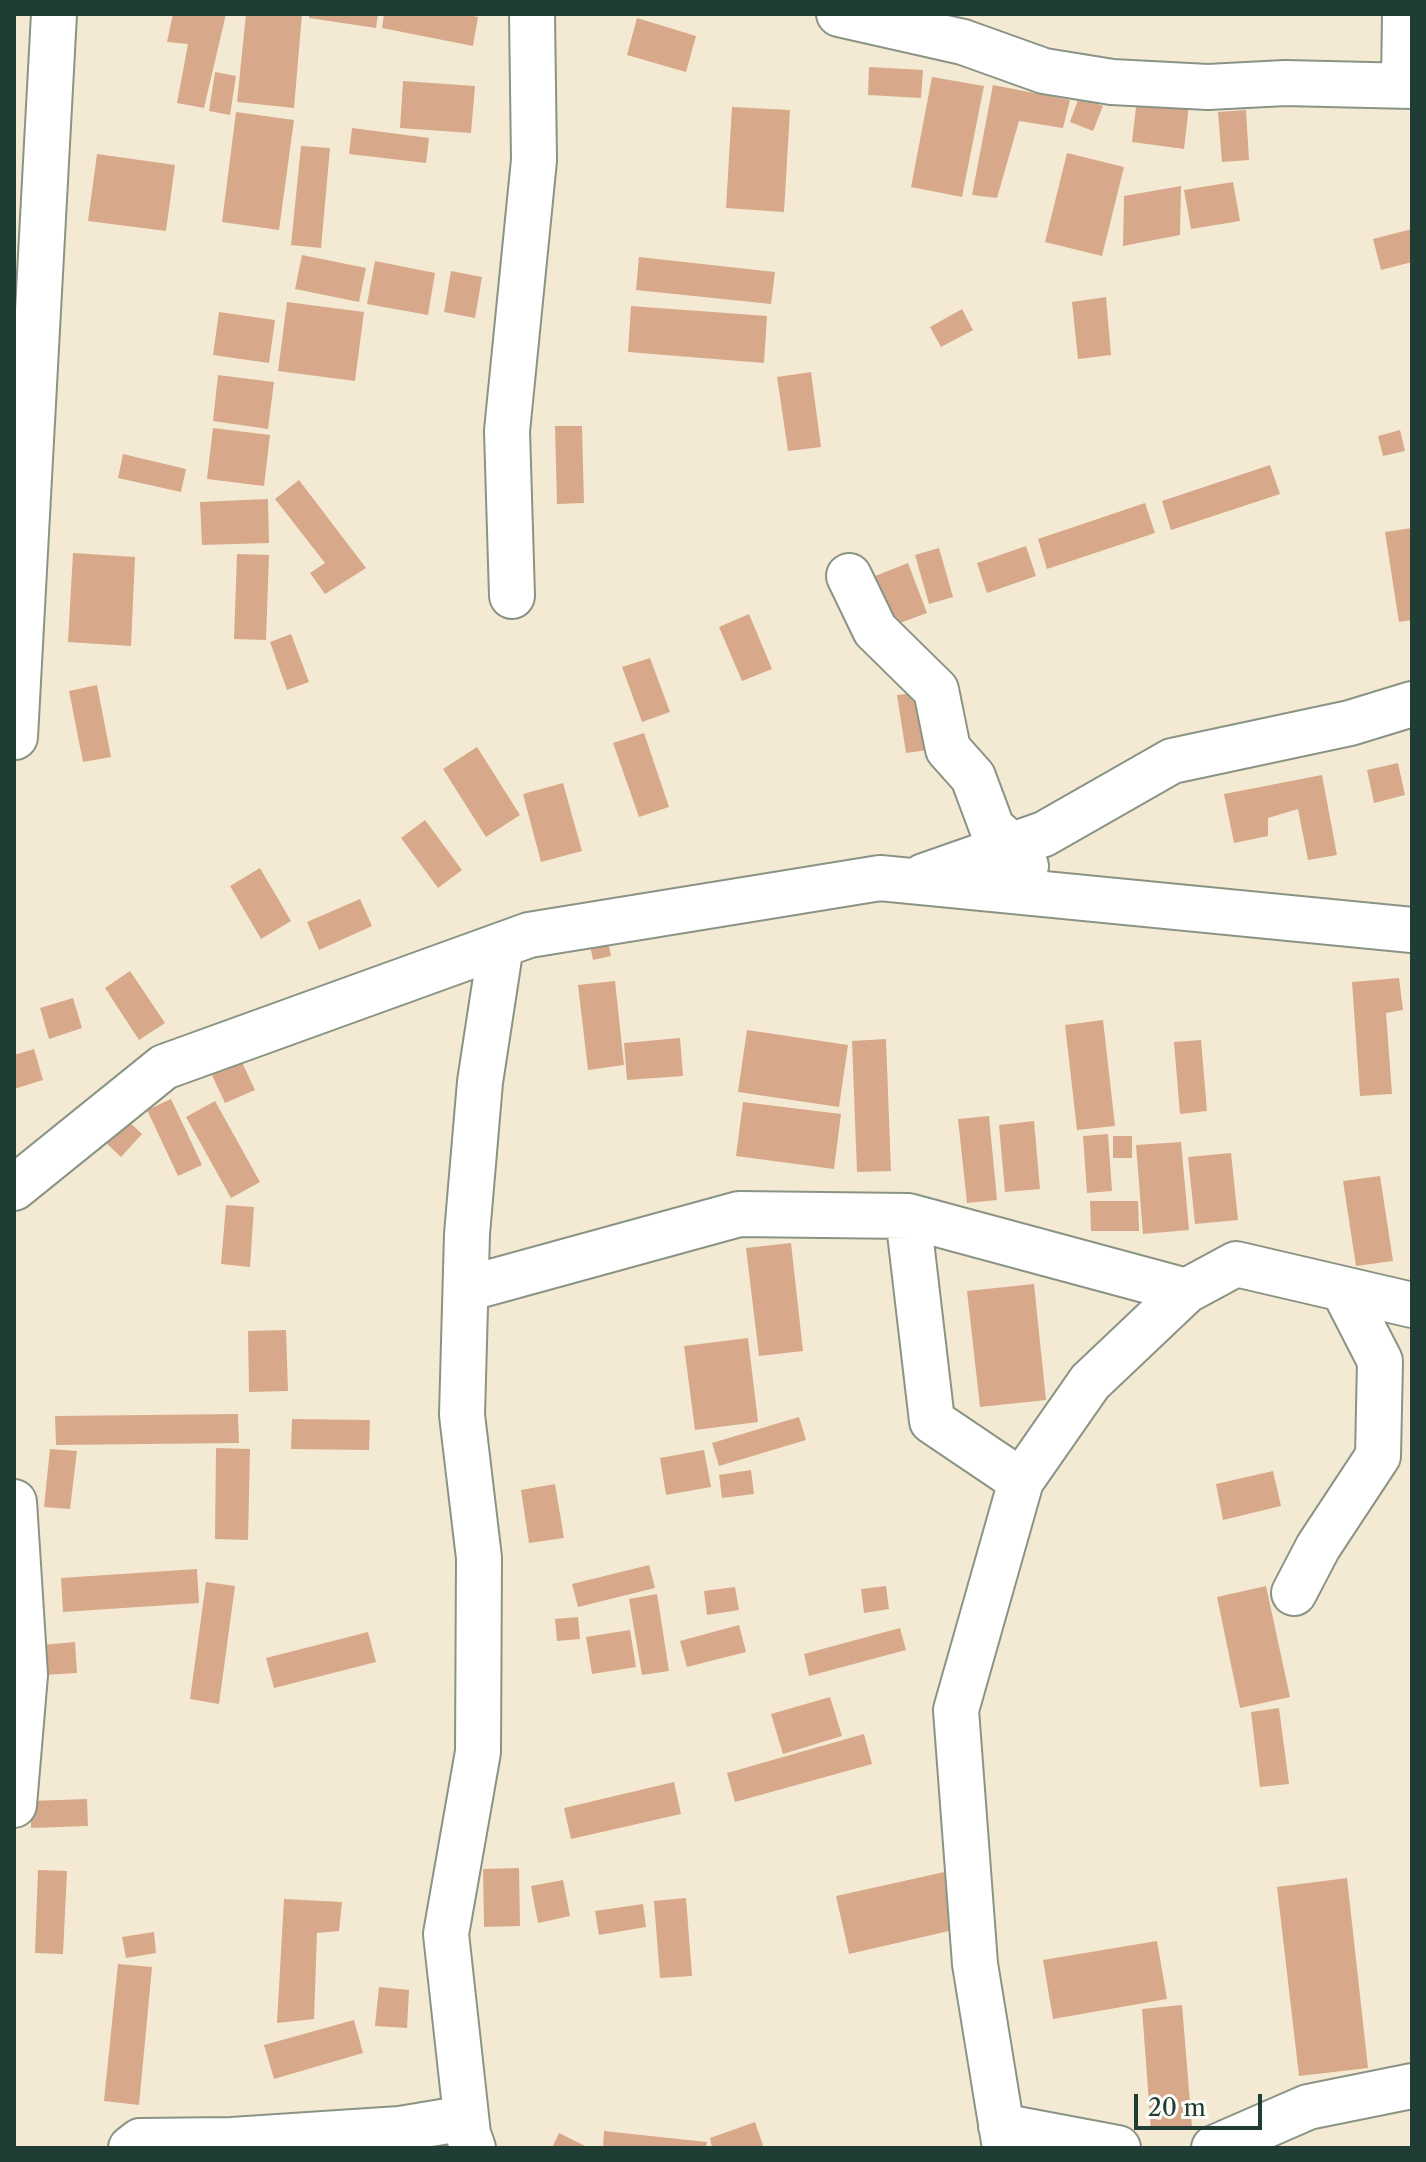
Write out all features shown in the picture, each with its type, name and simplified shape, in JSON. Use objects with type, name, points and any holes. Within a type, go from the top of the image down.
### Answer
[{"type":"street","points":[[15,737],[54,14]]},
{"type":"street","points":[[512,596],[507,431],[534,160],[532,14]]},
{"type":"street","points":[[839,14],[963,42],[1044,71],[1112,82],[1208,87],[1300,83],[1408,86],[1405,14]]},
{"type":"street","points":[[849,576],[875,630],[936,690],[948,749],[973,777],[992,828],[1019,852],[1039,894]]},
{"type":"street","points":[[910,881],[1044,834],[1172,761],[1350,723],[1412,704]]},
{"type":"street","points":[[14,1188],[164,1067],[529,935],[880,878],[1412,930]]},
{"type":"street","points":[[131,2148],[140,2141],[232,2140],[400,2129],[470,2133],[446,1934],[478,1752],[479,1558],[462,1415],[466,1289],[480,1082],[501,945]]},
{"type":"street","points":[[466,1289],[739,1214],[908,1216],[1186,1291]]},
{"type":"street","points":[[908,1216],[932,1421],[1021,1481]]},
{"type":"street","points":[[1118,2148],[1003,2137],[975,1964],[956,1710],[1021,1481],[1090,1382],[1186,1291],[1236,1264],[1412,1305]]},
{"type":"street","points":[[1294,1593],[1318,1547],[1378,1456],[1380,1361],[1343,1289]]},
{"type":"street","points":[[14,1502],[25,1675],[14,1805]]},
{"type":"street","points":[[1214,2148],[1308,2107],[1412,2086]]},
{"type":"building","points":[[173,14],[226,14],[204,108],[177,103],[188,44],[167,42]]},
{"type":"building","points":[[246,14],[302,14],[294,108],[237,102]]},
{"type":"building","points":[[309,14],[378,14],[376,28],[309,18]]},
{"type":"building","points":[[384,14],[462,14],[478,17],[473,46],[382,28]]},
{"type":"building","points":[[637,18],[696,36],[686,72],[627,55]]},
{"type":"building","points":[[869,67],[923,70],[921,98],[868,95]]},
{"type":"building","points":[[215,72],[236,76],[230,115],[209,111]]},
{"type":"building","points":[[932,77],[984,86],[962,197],[911,187]]},
{"type":"building","points":[[403,81],[475,86],[471,133],[400,128]]},
{"type":"building","points":[[993,85],[1070,100],[1063,128],[1019,121],[997,198],[972,195]]},
{"type":"building","points":[[1079,97],[1103,106],[1093,131],[1070,122]]},
{"type":"building","points":[[1137,99],[1189,105],[1184,149],[1132,142]]},
{"type":"building","points":[[732,107],[790,110],[784,212],[726,208]]},
{"type":"building","points":[[1246,110],[1249,160],[1222,162],[1218,112]]},
{"type":"building","points":[[236,112],[294,120],[279,230],[222,222]]},
{"type":"building","points":[[352,128],[429,138],[426,163],[349,154]]},
{"type":"building","points":[[301,146],[330,148],[321,248],[291,245]]},
{"type":"building","points":[[1067,153],[1124,167],[1102,256],[1045,242]]},
{"type":"building","points":[[97,154],[175,165],[166,231],[88,221]]},
{"type":"building","points":[[1233,182],[1240,221],[1191,229],[1184,190]]},
{"type":"building","points":[[1181,186],[1180,235],[1123,246],[1124,196]]},
{"type":"building","points":[[1412,229],[1412,262],[1381,270],[1373,239]]},
{"type":"building","points":[[302,255],[366,268],[359,302],[295,289]]},
{"type":"building","points":[[639,257],[775,272],[771,304],[636,290]]},
{"type":"building","points":[[375,261],[435,273],[428,315],[367,304]]},
{"type":"building","points":[[451,271],[482,277],[475,318],[444,312]]},
{"type":"building","points":[[1106,297],[1111,355],[1078,359],[1072,302]]},
{"type":"building","points":[[287,302],[364,312],[355,381],[278,371]]},
{"type":"building","points":[[631,306],[767,316],[764,363],[628,352]]},
{"type":"building","points":[[962,309],[973,330],[941,347],[930,327]]},
{"type":"building","points":[[219,312],[275,320],[269,363],[213,355]]},
{"type":"building","points":[[811,372],[821,447],[788,451],[777,377]]},
{"type":"building","points":[[218,375],[274,382],[268,429],[213,421]]},
{"type":"building","points":[[555,426],[582,426],[584,503],[557,504]]},
{"type":"building","points":[[213,428],[270,435],[264,486],[207,479]]},
{"type":"building","points":[[1400,430],[1405,451],[1383,456],[1378,436]]},
{"type":"building","points":[[123,454],[186,469],[181,492],[118,478]]},
{"type":"building","points":[[1270,465],[1280,494],[1171,530],[1162,501]]},
{"type":"building","points":[[299,480],[366,568],[325,594],[310,573],[325,563],[275,499]]},
{"type":"building","points":[[268,499],[269,543],[202,545],[200,502]]},
{"type":"building","points":[[1145,503],[1155,533],[1047,569],[1038,539]]},
{"type":"building","points":[[1412,528],[1412,620],[1399,622],[1385,532]]},
{"type":"building","points":[[1026,546],[1036,576],[987,593],[977,563]]},
{"type":"building","points":[[939,548],[953,597],[929,604],[915,555]]},
{"type":"building","points":[[73,553],[135,557],[131,646],[68,642]]},
{"type":"building","points":[[237,554],[269,555],[266,640],[234,639]]},
{"type":"building","points":[[908,563],[927,613],[889,627],[870,578]]},
{"type":"building","points":[[749,614],[772,669],[742,681],[719,627]]},
{"type":"building","points":[[291,634],[309,682],[287,690],[270,642]]},
{"type":"building","points":[[650,658],[670,712],[642,722],[622,667]]},
{"type":"building","points":[[97,685],[111,757],[83,762],[69,691]]},
{"type":"building","points":[[929,691],[936,749],[906,753],[897,695]]},
{"type":"building","points":[[644,733],[669,807],[639,817],[613,743]]},
{"type":"building","points":[[477,747],[520,815],[486,837],[443,769]]},
{"type":"building","points":[[1398,763],[1405,795],[1374,803],[1367,770]]},
{"type":"building","points":[[1322,775],[1337,855],[1308,860],[1298,809],[1268,818],[1268,836],[1234,843],[1224,794]]},
{"type":"building","points":[[563,783],[582,851],[541,862],[523,794]]},
{"type":"building","points":[[425,820],[462,870],[438,888],[401,838]]},
{"type":"building","points":[[260,868],[291,921],[261,939],[230,886]]},
{"type":"building","points":[[360,899],[372,926],[319,950],[307,922]]},
{"type":"building","points":[[608,941],[611,956],[593,960],[590,945]]},
{"type":"building","points":[[130,971],[165,1023],[139,1040],[105,988]]},
{"type":"building","points":[[1399,978],[1403,1010],[1386,1013],[1392,1094],[1360,1096],[1352,982]]},
{"type":"building","points":[[615,981],[624,1065],[588,1070],[578,985]]},
{"type":"building","points":[[73,998],[82,1028],[49,1039],[40,1008]]},
{"type":"building","points":[[1103,1020],[1115,1126],[1077,1130],[1065,1025]]},
{"type":"building","points":[[747,1030],[848,1045],[839,1107],[738,1092]]},
{"type":"building","points":[[680,1038],[683,1076],[627,1080],[624,1043]]},
{"type":"building","points":[[886,1039],[891,1171],[857,1172],[852,1041]]},
{"type":"building","points":[[1201,1040],[1207,1111],[1180,1114],[1174,1042]]},
{"type":"building","points":[[34,1049],[43,1080],[14,1089],[14,1055]]},
{"type":"building","points":[[240,1058],[255,1090],[225,1103],[210,1071]]},
{"type":"building","points":[[171,1099],[202,1165],[178,1176],[147,1110]]},
{"type":"building","points":[[215,1101],[260,1182],[231,1198],[186,1117]]},
{"type":"building","points":[[743,1102],[841,1114],[834,1169],[736,1156]]},
{"type":"building","points":[[989,1116],[997,1200],[967,1203],[958,1119]]},
{"type":"building","points":[[125,1118],[142,1134],[121,1157],[104,1141]]},
{"type":"building","points":[[1034,1121],[1040,1189],[1005,1192],[999,1125]]},
{"type":"building","points":[[1108,1134],[1112,1191],[1087,1193],[1083,1136]]},
{"type":"building","points":[[1113,1136],[1132,1136],[1132,1158],[1113,1158]]},
{"type":"building","points":[[1181,1142],[1189,1230],[1143,1234],[1136,1145]]},
{"type":"building","points":[[1231,1153],[1238,1220],[1195,1224],[1188,1157]]},
{"type":"building","points":[[1380,1176],[1393,1261],[1356,1266],[1343,1181]]},
{"type":"building","points":[[1090,1201],[1138,1201],[1139,1231],[1091,1231]]},
{"type":"building","points":[[226,1205],[254,1207],[250,1267],[221,1264]]},
{"type":"building","points":[[791,1243],[803,1351],[759,1356],[746,1248]]},
{"type":"building","points":[[1034,1284],[1046,1400],[980,1407],[967,1291]]},
{"type":"building","points":[[286,1330],[288,1391],[249,1392],[248,1331]]},
{"type":"building","points":[[748,1338],[758,1422],[695,1430],[684,1346]]},
{"type":"building","points":[[238,1414],[239,1443],[56,1445],[55,1416]]},
{"type":"building","points":[[799,1417],[806,1440],[719,1466],[712,1443]]},
{"type":"building","points":[[292,1419],[370,1420],[369,1450],[291,1449]]},
{"type":"building","points":[[216,1448],[250,1449],[248,1540],[215,1539]]},
{"type":"building","points":[[50,1449],[77,1451],[70,1509],[44,1507]]},
{"type":"building","points":[[704,1450],[711,1487],[666,1495],[660,1458]]},
{"type":"building","points":[[751,1470],[754,1494],[722,1498],[719,1475]]},
{"type":"building","points":[[1273,1471],[1281,1506],[1223,1520],[1216,1484]]},
{"type":"building","points":[[555,1484],[564,1538],[529,1543],[521,1490]]},
{"type":"building","points":[[649,1565],[655,1588],[578,1607],[572,1584]]},
{"type":"building","points":[[197,1569],[199,1603],[63,1612],[61,1578]]},
{"type":"building","points":[[206,1582],[235,1586],[219,1704],[190,1699]]},
{"type":"building","points":[[886,1586],[889,1609],[864,1613],[861,1589]]},
{"type":"building","points":[[1266,1586],[1290,1697],[1240,1708],[1217,1597]]},
{"type":"building","points":[[735,1587],[739,1610],[707,1615],[704,1591]]},
{"type":"building","points":[[657,1594],[669,1671],[642,1675],[629,1599]]},
{"type":"building","points":[[578,1617],[580,1639],[557,1641],[555,1619]]},
{"type":"building","points":[[739,1625],[746,1652],[687,1667],[680,1641]]},
{"type":"building","points":[[900,1628],[906,1650],[809,1676],[804,1654]]},
{"type":"building","points":[[630,1630],[636,1667],[592,1674],[586,1637]]},
{"type":"building","points":[[368,1632],[376,1662],[274,1688],[266,1658]]},
{"type":"building","points":[[75,1642],[77,1673],[44,1675],[42,1645]]},
{"type":"building","points":[[830,1697],[842,1736],[783,1754],[771,1714]]},
{"type":"building","points":[[1279,1708],[1289,1784],[1260,1787],[1251,1712]]},
{"type":"building","points":[[864,1734],[872,1764],[735,1802],[727,1773]]},
{"type":"building","points":[[674,1782],[681,1814],[571,1839],[564,1808]]},
{"type":"building","points":[[87,1799],[88,1826],[31,1828],[31,1801]]},
{"type":"building","points":[[519,1868],[520,1926],[484,1927],[483,1869]]},
{"type":"building","points":[[38,1870],[67,1871],[63,1954],[35,1953]]},
{"type":"building","points":[[949,1871],[962,1928],[849,1954],[836,1896]]},
{"type":"building","points":[[1347,1878],[1368,2068],[1299,2076],[1277,1887]]},
{"type":"building","points":[[563,1880],[570,1916],[538,1923],[531,1886]]},
{"type":"building","points":[[686,1898],[692,1976],[660,1978],[654,1901]]},
{"type":"building","points":[[284,1899],[342,1902],[339,1931],[317,1933],[314,2019],[277,2023]]},
{"type":"building","points":[[643,1904],[646,1927],[599,1935],[595,1911]]},
{"type":"building","points":[[154,1932],[156,1953],[126,1958],[122,1937]]},
{"type":"building","points":[[1157,1941],[1167,1999],[1053,2019],[1043,1960]]},
{"type":"building","points":[[118,1964],[152,1967],[139,2105],[104,2101]]},
{"type":"building","points":[[379,1987],[409,1990],[407,2028],[375,2026]]},
{"type":"building","points":[[1182,2005],[1192,2127],[1151,2130],[1142,2009]]},
{"type":"building","points":[[354,2020],[363,2053],[274,2079],[264,2045]]},
{"type":"building","points":[[755,2122],[764,2148],[712,2148],[710,2138]]},
{"type":"building","points":[[604,2131],[707,2142],[706,2148],[603,2148]]},
{"type":"building","points":[[559,2133],[589,2148],[552,2148]]}]
